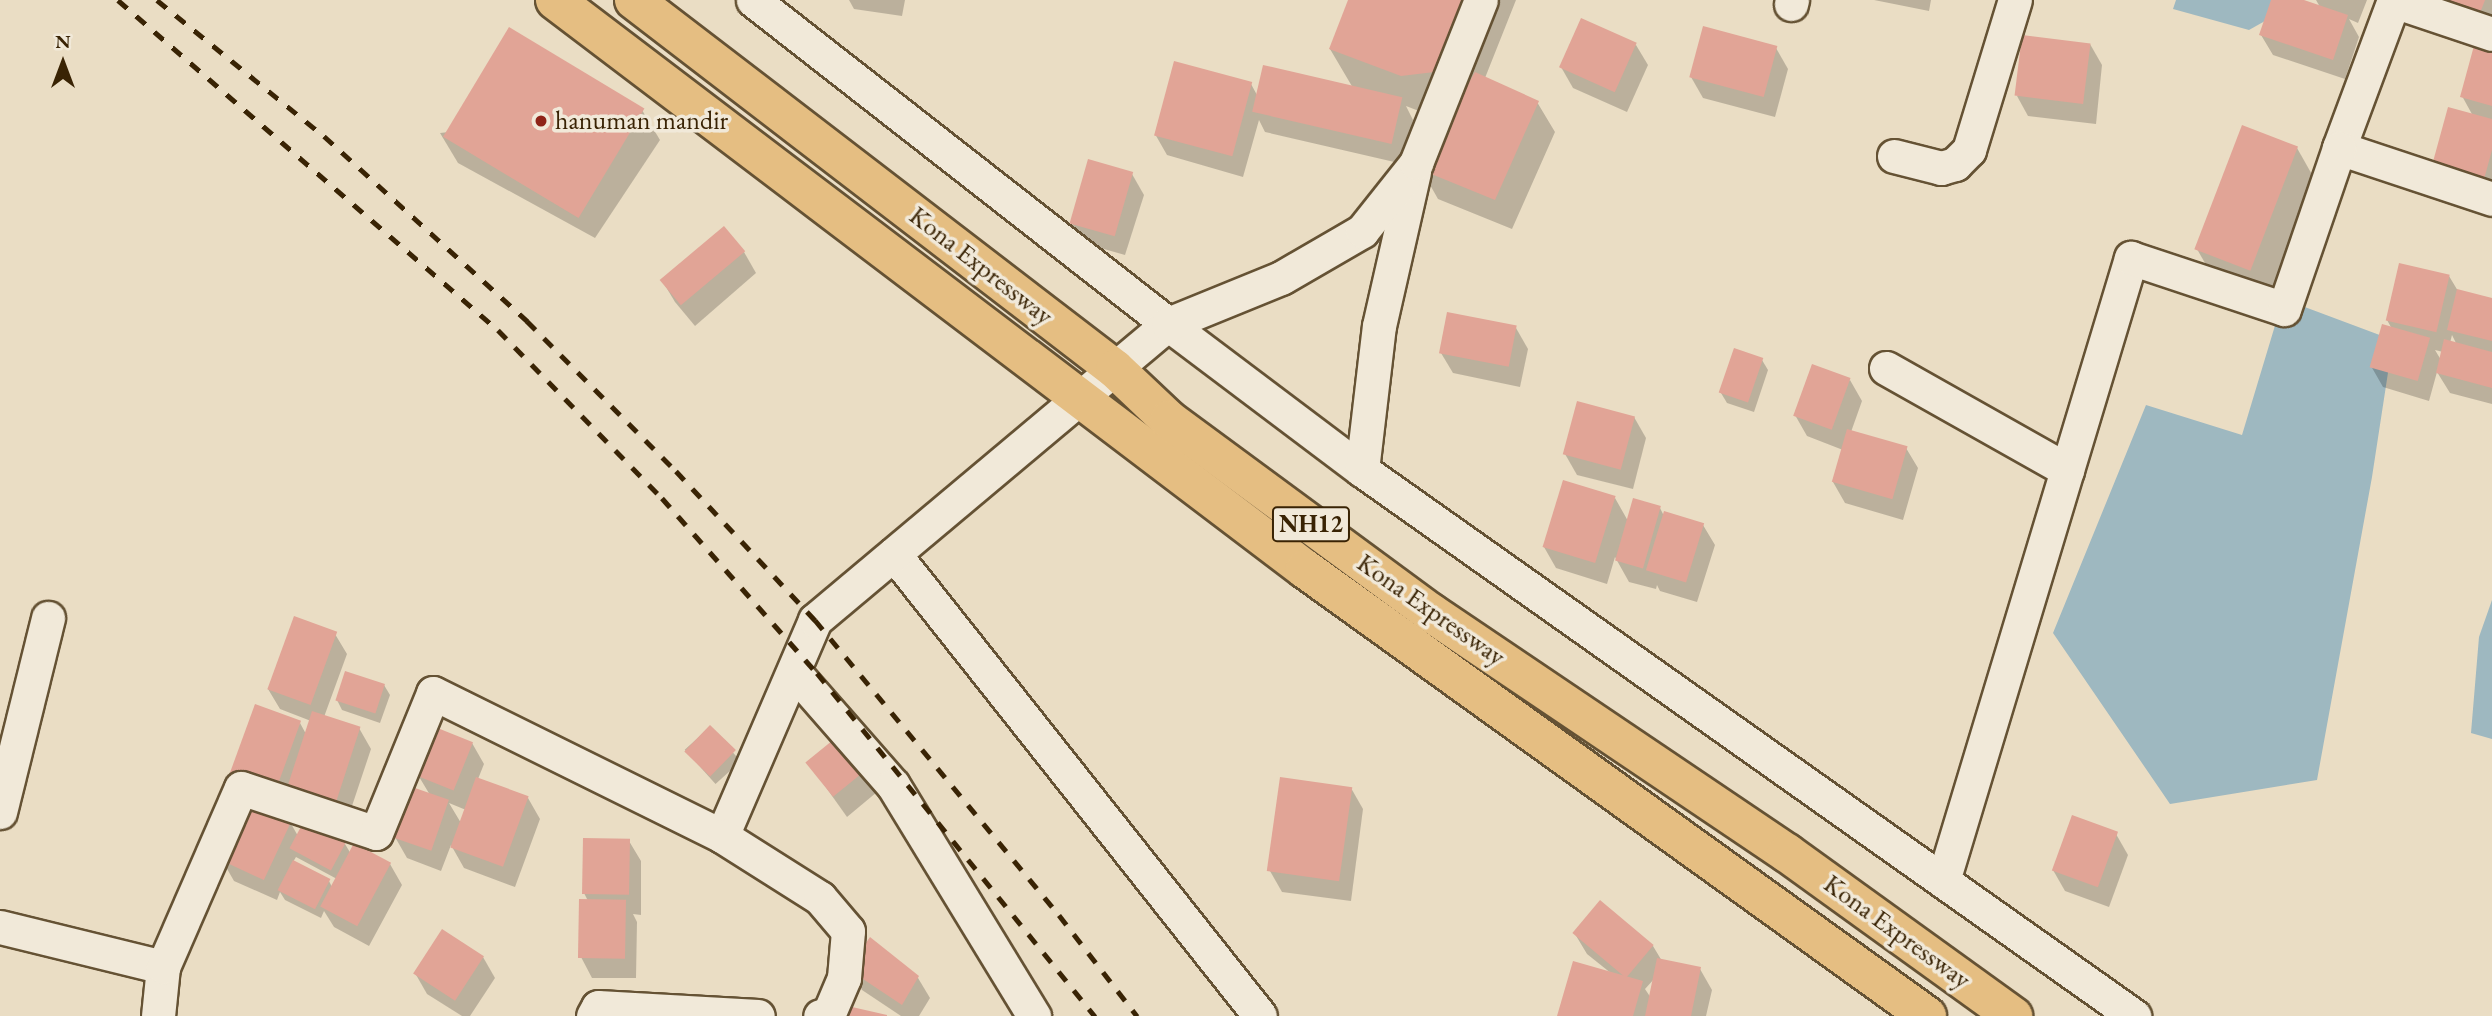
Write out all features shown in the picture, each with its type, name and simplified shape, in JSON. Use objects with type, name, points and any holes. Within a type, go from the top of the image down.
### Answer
[{"type":"highway","name":"Kona Expressway","points":[[555,0],[1305,569],[1927,1016]]},
{"type":"highway","name":"Kona Expressway","points":[[634,0],[1115,369],[1169,420],[1431,612],[1787,853],[2013,1016]]},
{"type":"street","points":[[753,0],[1168,324],[1363,470],[2133,1016]]},
{"type":"street","points":[[1363,470],[1379,326],[1416,163],[1481,0]]},
{"type":"street","points":[[1894,156],[1941,168],[1955,164],[1969,150],[2015,0]]},
{"type":"street","points":[[1943,881],[2131,258],[2284,309],[2339,148],[2394,1],[2492,34]]},
{"type":"street","points":[[2339,148],[2492,198]]},
{"type":"street","points":[[722,836],[815,620],[1168,324],[1281,278],[1363,231],[1416,163]]},
{"type":"street","points":[[1886,368],[2067,470]]},
{"type":"street","points":[[894,554],[1260,1016]]},
{"type":"street","points":[[0,812],[48,618]]},
{"type":"street","points":[[794,672],[893,785],[1034,1016]]},
{"type":"street","points":[[158,1016],[163,967],[242,788],[376,833],[433,693],[722,836],[820,898],[848,931],[844,978],[829,1014],[820,1016]]},
{"type":"street","points":[[0,927],[163,967]]},
{"type":"street","points":[[593,1016],[598,1007],[758,1016]]},
{"type":"water","points":[[2176,0],[2302,0],[2249,30],[2173,9]]},
{"type":"water","points":[[2283,299],[2393,340],[2372,477],[2317,780],[2170,804],[2053,633],[2146,405],[2242,435]]},
{"type":"water","points":[[2492,600],[2492,739],[2471,733],[2479,637]]},
{"type":"building","points":[[1348,0],[1480,0],[1451,70],[1401,76],[1329,49]]},
{"type":"building","points":[[2271,0],[2304,0],[2348,15],[2333,60],[2259,35]]},
{"type":"building","points":[[2444,0],[2485,0],[2480,13]]},
{"type":"building","points":[[1581,18],[1637,43],[1615,92],[1559,67]]},
{"type":"building","points":[[1703,26],[1777,46],[1764,97],[1689,77]]},
{"type":"building","name":"hanuman mandir","points":[[509,27],[644,108],[579,218],[443,137]]},
{"type":"building","points":[[2022,35],[2090,43],[2083,104],[2015,96]]},
{"type":"building","points":[[2475,42],[2492,47],[2492,106],[2460,97]]},
{"type":"building","points":[[1174,61],[1252,82],[1232,156],[1154,135]]},
{"type":"building","points":[[1263,65],[1402,97],[1392,144],[1252,112]]},
{"type":"building","points":[[1475,72],[1539,101],[1495,200],[1419,169]]},
{"type":"building","points":[[2448,107],[2492,119],[2492,150],[2483,183],[2431,169]]},
{"type":"building","points":[[2242,125],[2298,147],[2250,271],[2194,249]]},
{"type":"building","points":[[1088,159],[1133,172],[1115,236],[1070,223]]},
{"type":"building","points":[[724,226],[745,251],[681,305],[660,280]]},
{"type":"building","points":[[2399,263],[2450,275],[2436,332],[2386,320]]},
{"type":"building","points":[[2457,289],[2492,298],[2492,341],[2447,330]]},
{"type":"building","points":[[1447,312],[1517,326],[1509,367],[1439,353]]},
{"type":"building","points":[[2382,324],[2430,338],[2418,381],[2370,367]]},
{"type":"building","points":[[2444,339],[2492,352],[2492,388],[2436,373]]},
{"type":"building","points":[[1734,348],[1763,358],[1748,403],[1719,392]]},
{"type":"building","points":[[1812,364],[1851,378],[1832,430],[1793,416]]},
{"type":"building","points":[[1577,401],[1635,417],[1621,470],[1563,454]]},
{"type":"building","points":[[1847,429],[1908,446],[1892,499],[1832,482]]},
{"type":"building","points":[[1563,480],[1616,496],[1595,563],[1543,547]]},
{"type":"building","points":[[1633,498],[1661,506],[1643,568],[1615,560]]},
{"type":"building","points":[[1664,511],[1704,523],[1686,583],[1646,570]]},
{"type":"building","points":[[294,616],[337,632],[311,705],[267,689]]},
{"type":"building","points":[[345,671],[385,684],[375,713],[335,700]]},
{"type":"building","points":[[255,704],[301,721],[273,797],[227,780]]},
{"type":"building","points":[[312,711],[361,727],[332,813],[284,798]]},
{"type":"building","points":[[710,725],[736,750],[710,777],[684,752]]},
{"type":"building","points":[[435,727],[473,742],[454,791],[416,775]]},
{"type":"building","points":[[838,736],[866,770],[833,797],[805,762]]},
{"type":"building","points":[[476,777],[529,796],[503,867],[450,847]]},
{"type":"building","points":[[1280,777],[1352,787],[1339,881],[1267,871]]},
{"type":"building","points":[[412,787],[449,800],[431,851],[394,838]]},
{"type":"building","points":[[246,800],[291,821],[264,880],[219,859]]},
{"type":"building","points":[[2072,815],[2118,832],[2098,887],[2052,870]]},
{"type":"building","points":[[304,821],[345,843],[331,870],[289,848]]},
{"type":"building","points":[[583,838],[630,839],[629,895],[582,894]]},
{"type":"building","points":[[354,843],[391,863],[357,926],[320,907]]},
{"type":"building","points":[[293,860],[330,879],[315,909],[278,890]]},
{"type":"building","points":[[579,899],[626,900],[625,959],[578,958]]},
{"type":"building","points":[[1600,900],[1654,945],[1626,978],[1572,933]]},
{"type":"building","points":[[442,929],[484,956],[455,1001],[413,973]]},
{"type":"building","points":[[870,937],[919,976],[902,1005],[848,969]]},
{"type":"building","points":[[1657,958],[1701,967],[1691,1016],[1645,1016]]},
{"type":"building","points":[[1573,961],[1643,981],[1633,1016],[1557,1016]]},
{"type":"building","points":[[852,1007],[887,1015],[887,1016],[848,1016]]},
{"type":"railway","points":[[118,0],[498,330],[662,498],[817,673],[1095,1016]]},
{"type":"railway","points":[[157,0],[324,136],[527,321],[676,471],[815,620],[1059,915],[1137,1016]]},
{"type":"place","name":"hanuman mandir","points":[[541,121]]}]
